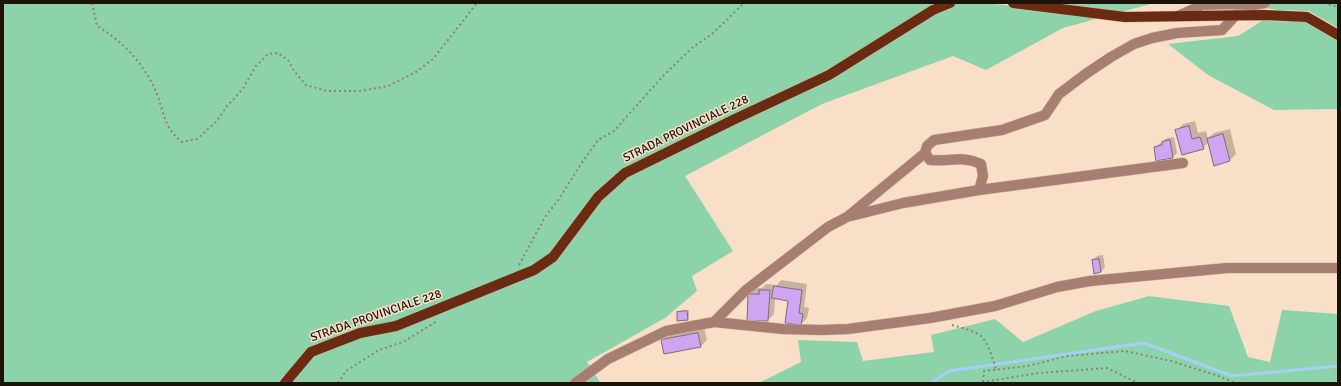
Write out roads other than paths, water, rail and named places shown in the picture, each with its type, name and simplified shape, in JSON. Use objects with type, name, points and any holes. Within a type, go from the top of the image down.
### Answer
[{"type":"main road","name":"STRADA PROVINCIALE 228","points":[[285,383],[311,352],[360,333],[396,326],[534,270],[553,257],[598,197],[625,173],[829,75],[933,10],[950,3]]},
{"type":"main road","points":[[1013,3],[1125,17],[1236,15],[1307,17],[1338,35]]},
{"type":"street","points":[[1176,17],[1202,5],[1254,5],[1265,3]]},
{"type":"street","points":[[714,322],[746,290],[819,233],[847,217],[925,154],[927,146],[934,140],[1002,130],[1045,115],[1059,94],[1111,57],[1134,44],[1152,38],[1177,33],[1222,30],[1236,15]]},
{"type":"street","points":[[925,154],[930,160],[971,160],[981,164],[983,176],[979,190]]},
{"type":"street","points":[[847,217],[903,202],[979,190],[1183,163]]},
{"type":"street","points":[[575,383],[608,359],[666,331],[714,322],[798,329],[821,330],[848,328],[924,319],[995,306],[1057,287],[1090,280],[1227,268],[1338,268]]},
{"type":"waterway","points":[[931,383],[949,371],[1144,343],[1232,376],[1338,366]]}]
